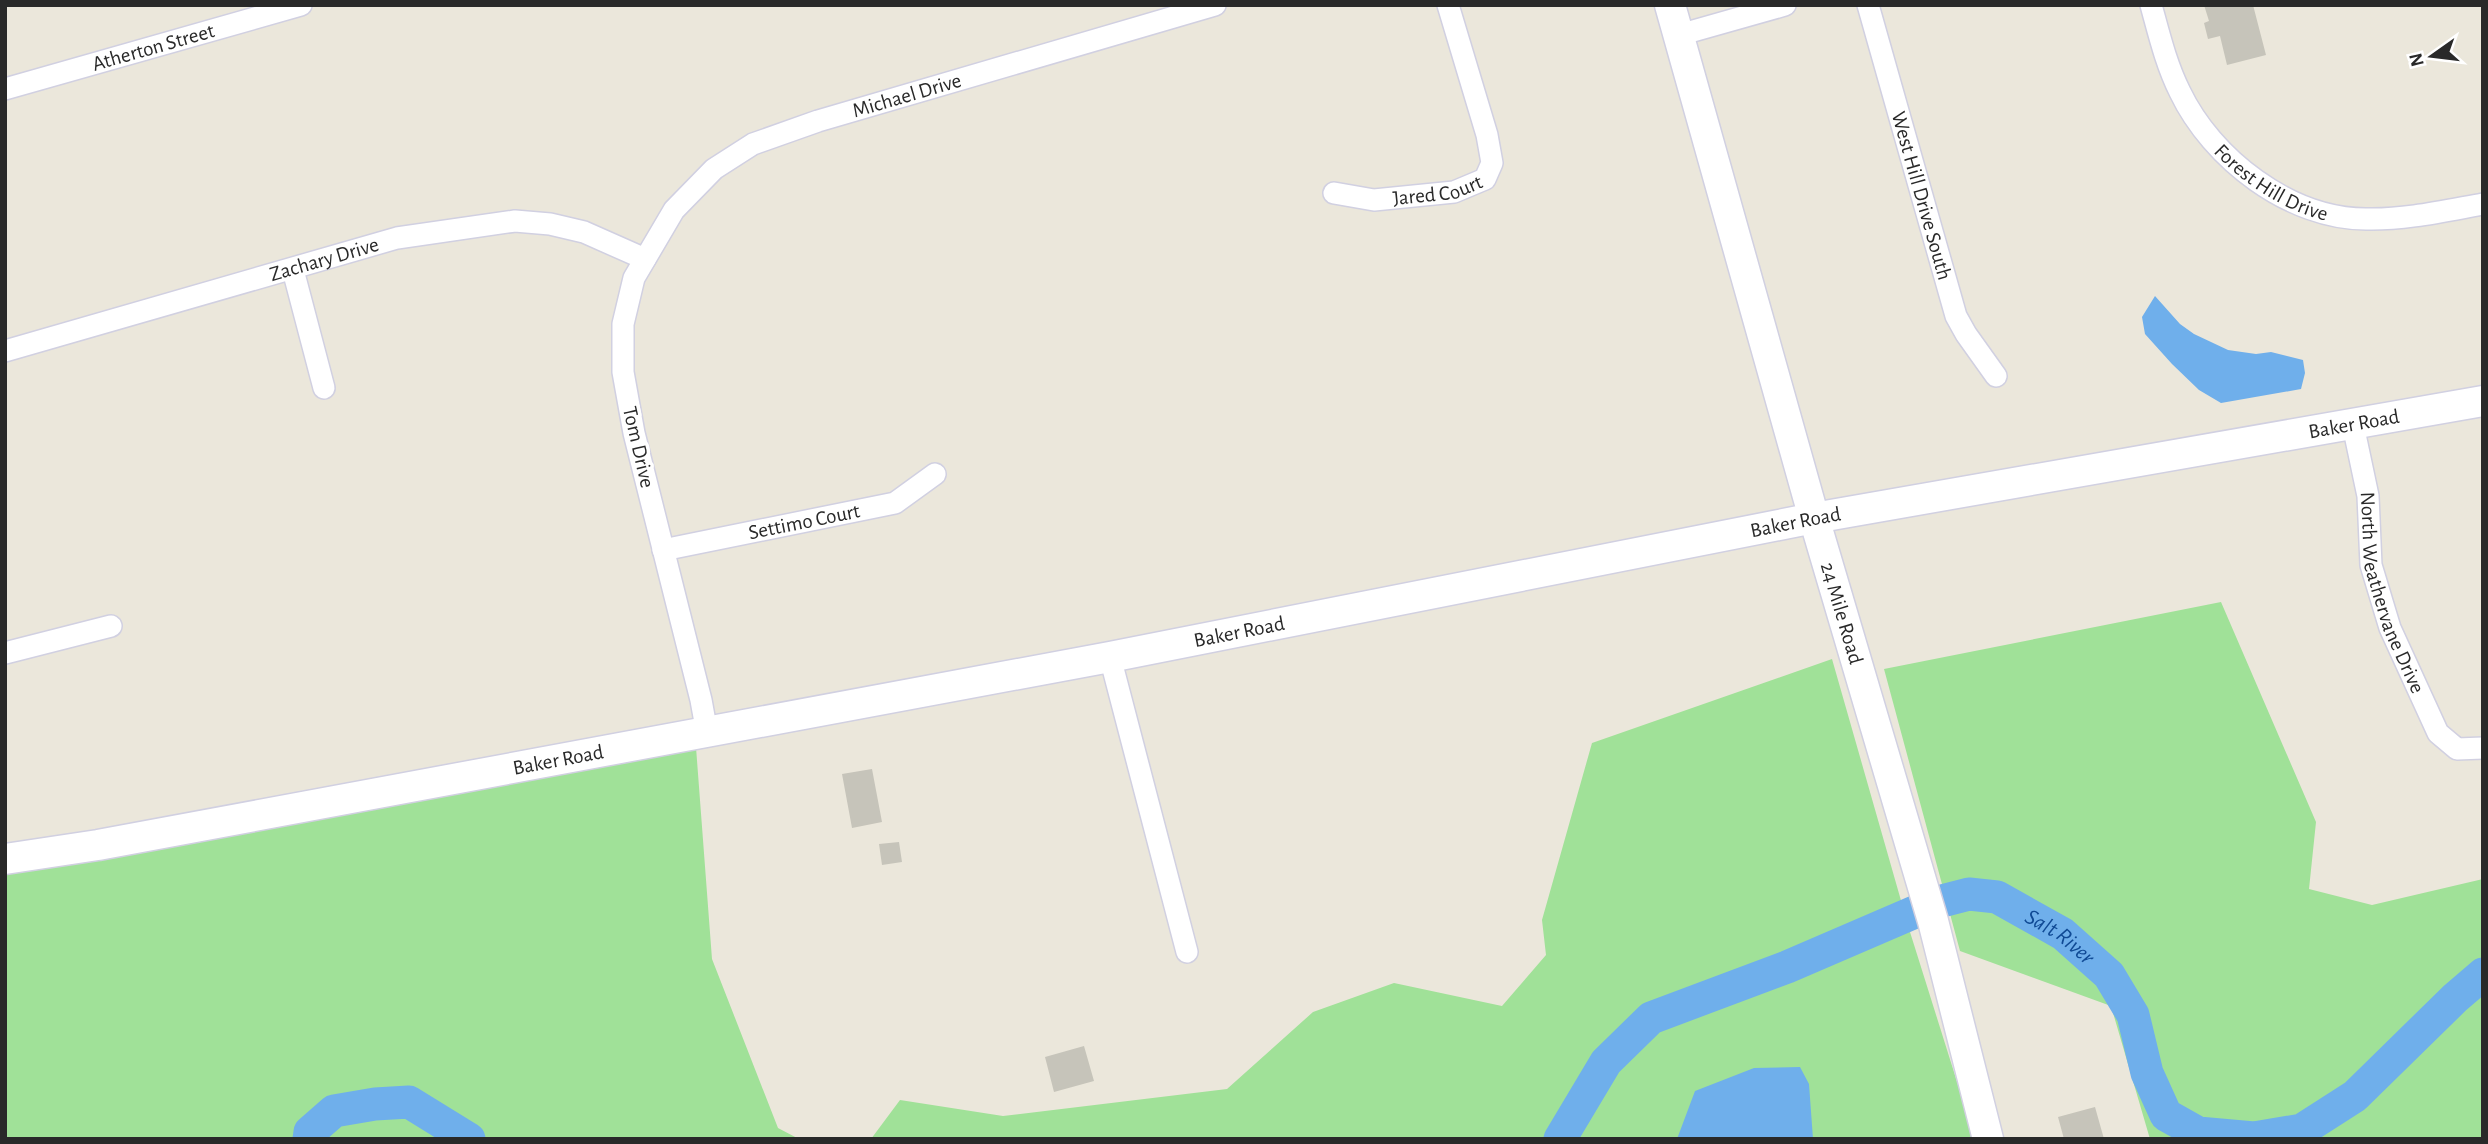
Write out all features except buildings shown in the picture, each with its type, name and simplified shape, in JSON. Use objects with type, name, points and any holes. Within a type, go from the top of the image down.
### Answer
[{"type":"street","name":"Atherton Street","points":[[5,89],[301,5]]},
{"type":"street","name":"Michael Drive","points":[[645,259],[674,210],[714,169],[753,144],[818,121],[1215,5]]},
{"type":"street","name":"Jared Court","points":[[1334,193],[1374,201],[1454,192],[1485,179],[1492,163],[1487,135],[1448,5]]},
{"type":"street","name":"24 Mile Road","points":[[1670,5],[1814,518],[1933,921],[1988,1139]]},
{"type":"street","points":[[1679,35],[1785,5]]},
{"type":"street","name":"West Hill Drive South","points":[[1868,5],[1953,306],[1966,334],[1996,376]]},
{"type":"street","name":"Forest Hill Drive","points":[[2151,5],[2173,77],[2188,108],[2227,155],[2281,196],[2329,214],[2366,219],[2409,216],[2483,204]]},
{"type":"street","name":"Zachary Drive","points":[[5,351],[397,238],[515,221],[584,232],[645,259]]},
{"type":"street","name":"Tom Drive","points":[[645,259],[635,278],[623,324],[623,372],[634,433],[707,733]]},
{"type":"street","points":[[293,270],[324,388]]},
{"type":"street","name":"Baker Road","points":[[5,859],[98,845],[707,733],[1110,657],[1814,518],[2483,401]]},
{"type":"street","name":"North Weathervane Drive","points":[[2353,425],[2365,473],[2371,565],[2390,628],[2438,733],[2457,749],[2483,748]]},
{"type":"street","name":"Settimo Court","points":[[663,550],[895,503],[935,474]]},
{"type":"street","points":[[5,653],[111,626]]},
{"type":"street","points":[[1110,657],[1187,953]]},
{"type":"green space","points":[[2221,602],[2316,822],[2309,889],[2372,905],[2483,879],[2483,1139],[2150,1139],[2111,1006],[1960,951],[1884,669]]},
{"type":"green space","points":[[1832,659],[1910,932],[1975,1139],[871,1139],[900,1100],[1003,1116],[1227,1089],[1313,1012],[1394,983],[1502,1006],[1546,955],[1542,920],[1592,743]]},
{"type":"green space","points":[[695,734],[712,959],[778,1128],[799,1139],[5,1139],[5,856]]},
{"type":"water","points":[[2155,296],[2180,324],[2194,334],[2228,350],[2256,354],[2271,352],[2303,360],[2305,373],[2301,389],[2221,403],[2199,390],[2145,334],[2142,317]]},
{"type":"water","points":[[1800,1067],[1809,1084],[1813,1139],[1677,1139],[1695,1091],[1754,1068]]},
{"type":"waterway","name":"Salt River","points":[[1560,1139],[1606,1062],[1651,1018],[1787,967],[1938,902],[1969,894],[1997,897],[2063,934],[2109,975],[2133,1015],[2147,1073],[2166,1115],[2198,1133],[2254,1138],[2302,1130],[2355,1096],[2483,974]]},
{"type":"waterway","name":"Salt River","points":[[309,1139],[310,1132],[334,1111],[409,1102],[469,1139]]}]
